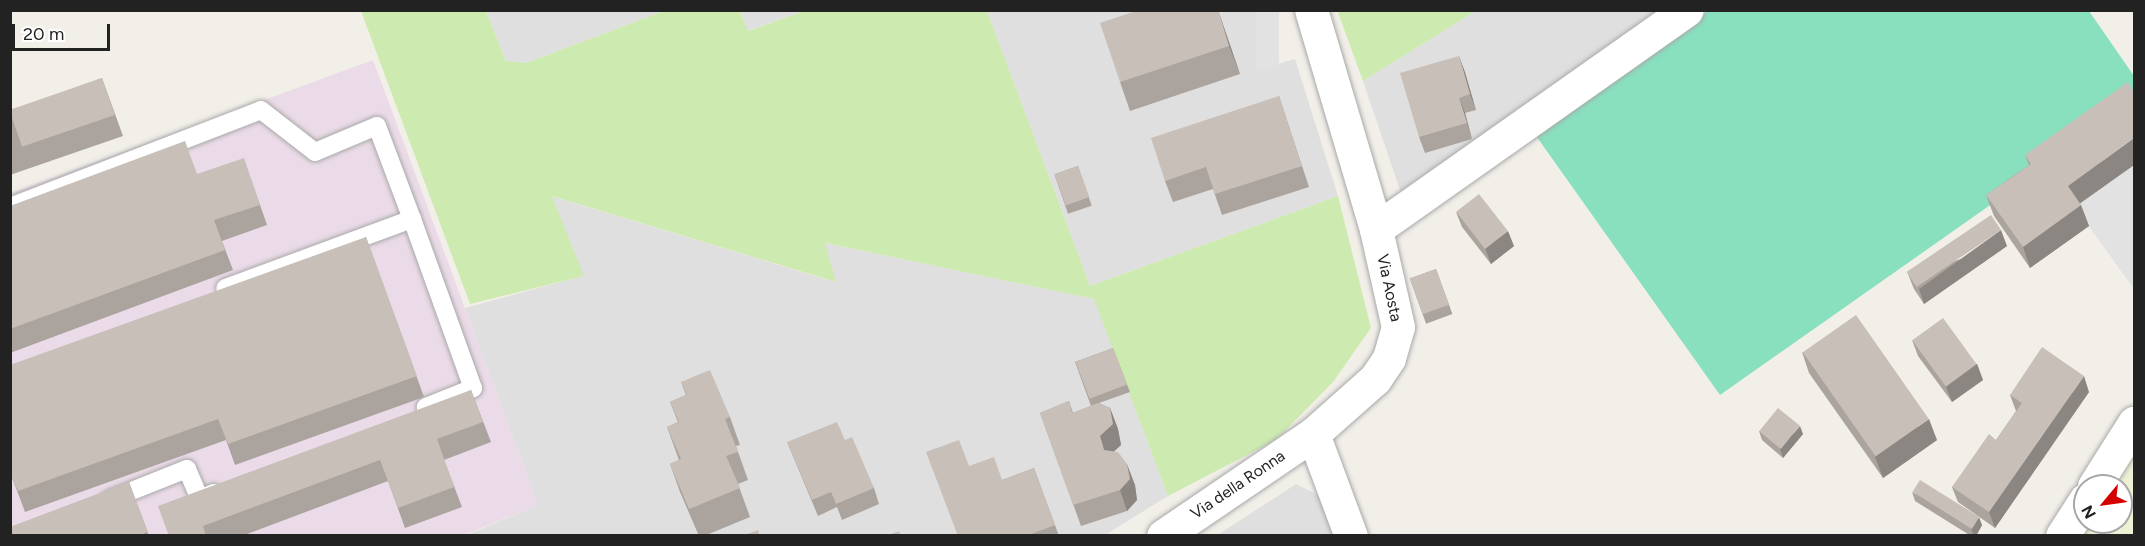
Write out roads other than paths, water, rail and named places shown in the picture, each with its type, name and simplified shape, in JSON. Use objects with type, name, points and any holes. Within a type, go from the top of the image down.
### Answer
[{"type":"street","name":"Via Aosta","points":[[1311,10],[1376,229],[1398,327],[1389,358],[1374,379],[1313,434]]},
{"type":"street","points":[[1376,229],[1687,10]]},
{"type":"street","points":[[2102,474],[2134,423]]},
{"type":"street","points":[[1313,434],[1352,536]]},
{"type":"street","name":"Via della Ronna","points":[[1163,536],[1313,434]]},
{"type":"street","points":[[2062,536],[2073,519]]},
{"type":"lane","points":[[10,207],[261,110],[315,152],[377,126],[473,388],[407,415]]},
{"type":"lane","points":[[206,295],[412,219]]},
{"type":"lane","points":[[88,509],[187,469],[200,499],[233,486]]}]
